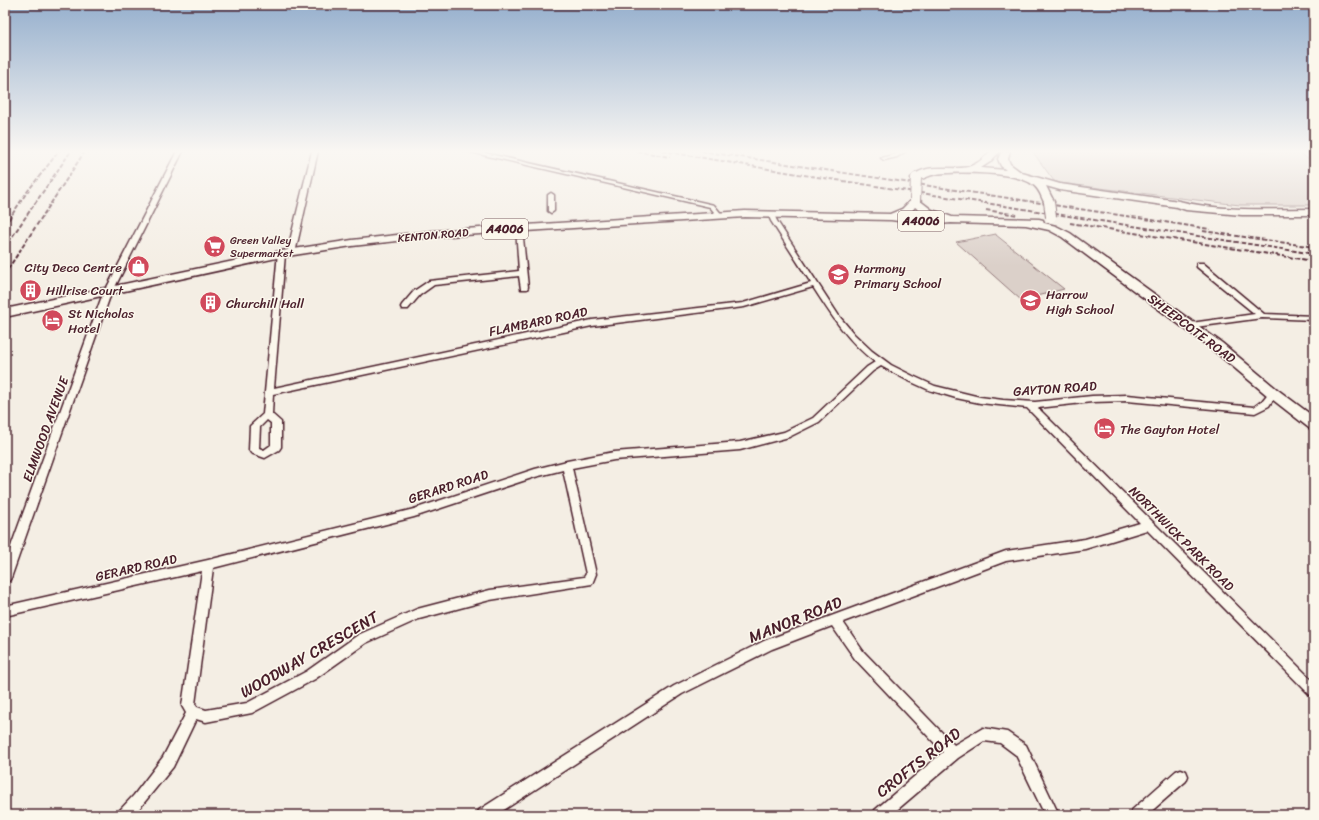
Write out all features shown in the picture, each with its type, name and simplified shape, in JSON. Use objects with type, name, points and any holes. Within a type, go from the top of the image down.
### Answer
[{"type":"main road","points":[[916,189],[915,202],[928,212],[951,220],[1030,223],[1043,222],[1051,217],[1048,199],[1043,189]]},
{"type":"main road","points":[[1076,189],[1179,204],[1186,208]]},
{"type":"main road","points":[[1048,199],[1063,194],[1072,194],[1143,205],[1181,209],[1186,208],[1242,212],[1314,212]]},
{"type":"main road","name":"KENTON ROAD","points":[[891,217],[906,211],[915,202]]},
{"type":"main road","name":"KENTON ROAD","points":[[5,313],[286,254],[352,243],[411,236],[519,228],[771,214],[891,217],[904,220],[939,222],[951,220]]},
{"type":"main road","name":"SHEEPCOTE ROAD","points":[[1051,217],[1066,235]]},
{"type":"main road","name":"SHEEPCOTE ROAD","points":[[1030,223],[1052,228],[1066,235],[1191,326],[1273,393],[1314,424]]},
{"type":"street","name":"ELMWOOD AVENUE","points":[[5,578],[109,290],[160,189]]},
{"type":"street","points":[[267,415],[268,392],[286,254],[304,189]]},
{"type":"street","points":[[639,189],[712,206],[720,216]]},
{"type":"street","points":[[551,196],[551,211]]},
{"type":"street","name":"GAYTON ROAD","points":[[771,214],[774,221],[842,325],[860,345],[881,362],[903,375],[938,390],[967,398],[1001,404],[1029,405],[1108,397],[1254,410],[1264,406],[1269,401],[1273,393]]},
{"type":"street","points":[[519,228],[524,288]]},
{"type":"street","points":[[1200,265],[1262,316]]},
{"type":"street","points":[[405,306],[417,293],[432,283],[522,273]]},
{"type":"street","name":"FLAMBARD ROAD","points":[[268,392],[592,323],[744,305],[815,284]]},
{"type":"street","points":[[1191,326],[1262,316],[1314,318]]},
{"type":"street","name":"GERARD ROAD","points":[[5,611],[208,565],[414,513],[535,473],[614,456],[740,446],[786,434],[816,420],[870,369],[881,362]]},
{"type":"street","name":"NORTHWICK PARK ROAD","points":[[1029,405],[1314,691]]},
{"type":"street","name":"WOODWAY CRESCENT","points":[[193,712],[206,716],[248,709],[311,675],[362,639],[417,614],[490,595],[588,581],[590,574],[567,466]]},
{"type":"street","name":"MANOR ROAD","points":[[484,815],[678,690],[768,645],[1006,556],[1085,544],[1149,525]]},
{"type":"street","points":[[125,815],[168,762],[193,712],[188,706],[208,565]]},
{"type":"street","points":[[834,620],[859,656],[953,753]]},
{"type":"street","name":"CROFTS ROAD","points":[[880,815],[953,753],[983,734],[1002,737],[1020,750],[1052,815]]},
{"type":"street","points":[[1137,815],[1181,776]]},
{"type":"shaded area","points":[[1110,189],[1314,189],[1314,205],[1240,205]]},
{"type":"shaded area","points":[[996,234],[1064,289],[1021,300],[956,242]]},
{"type":"railway","points":[[5,225],[29,189]]},
{"type":"railway","points":[[5,247],[45,189]]},
{"type":"railway","points":[[8,269],[60,189]]},
{"type":"railway","points":[[896,189],[1314,254]]},
{"type":"railway","points":[[951,189],[1210,229]]},
{"type":"railway","points":[[986,210],[1018,215]]},
{"type":"railway","points":[[1070,223],[1314,261]]},
{"type":"railway","points":[[1203,231],[1314,247]]},
{"type":"railway","points":[[5,273],[8,268]]},
{"type":"place","name":"Green Valley Supermarket","points":[[215,246]]},
{"type":"place","name":"City Deco Centre","points":[[138,267]]},
{"type":"place","name":"Harmony Primary School","points":[[838,275]]},
{"type":"place","name":"Hillrise Court","points":[[30,290]]},
{"type":"place","name":"Harrow High School","points":[[1030,301]]},
{"type":"place","name":"Churchill Hall","points":[[210,303]]},
{"type":"place","name":"St Nicholas Hotel","points":[[52,320]]},
{"type":"place","name":"The Gayton Hotel","points":[[1105,429]]}]
